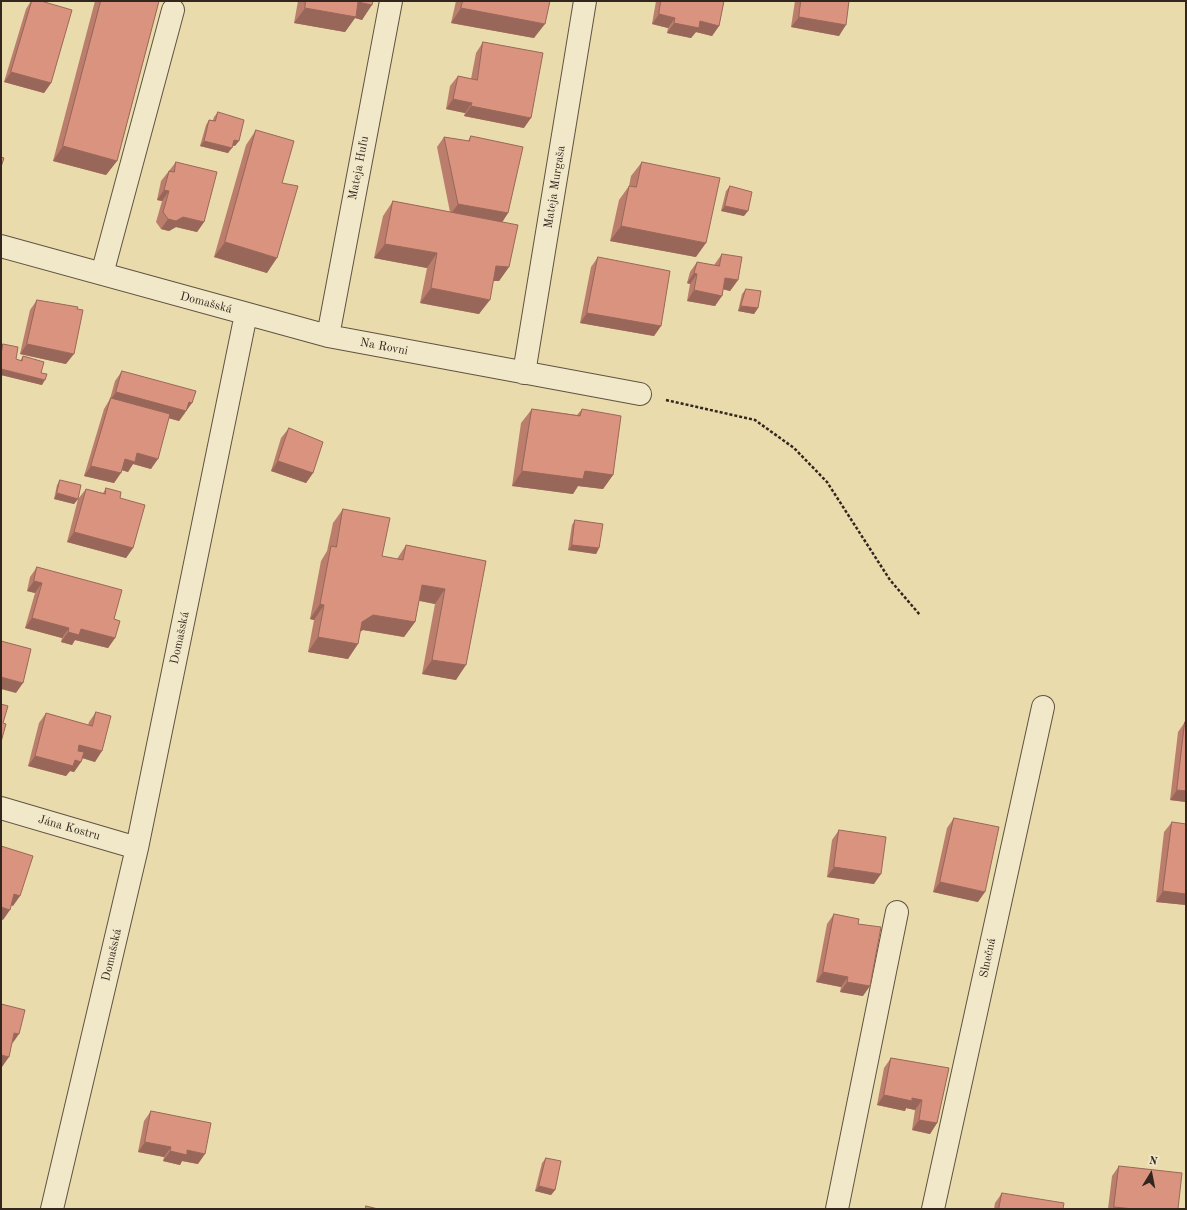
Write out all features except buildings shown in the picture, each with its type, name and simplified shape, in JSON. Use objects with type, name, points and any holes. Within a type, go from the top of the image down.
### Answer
[{"type":"street","name":"Mateja Huľu","points":[[328,336],[391,1]]},
{"type":"street","name":"Mateja Murgaša","points":[[524,373],[586,1]]},
{"type":"street","points":[[102,274],[173,10]]},
{"type":"street","name":"Domašská","points":[[1,246],[246,314],[137,848],[52,1209]]},
{"type":"street","name":"Na Rovni","points":[[246,314],[328,336],[640,394]]},
{"type":"street","name":"Slnečná","points":[[933,1209],[1043,707]]},
{"type":"street","name":"Jána Kostru","points":[[1,808],[137,848]]},
{"type":"street","points":[[837,1209],[897,912]]},
{"type":"path","points":[[640,394],[755,420],[794,448],[827,482],[890,580],[920,615]]}]
